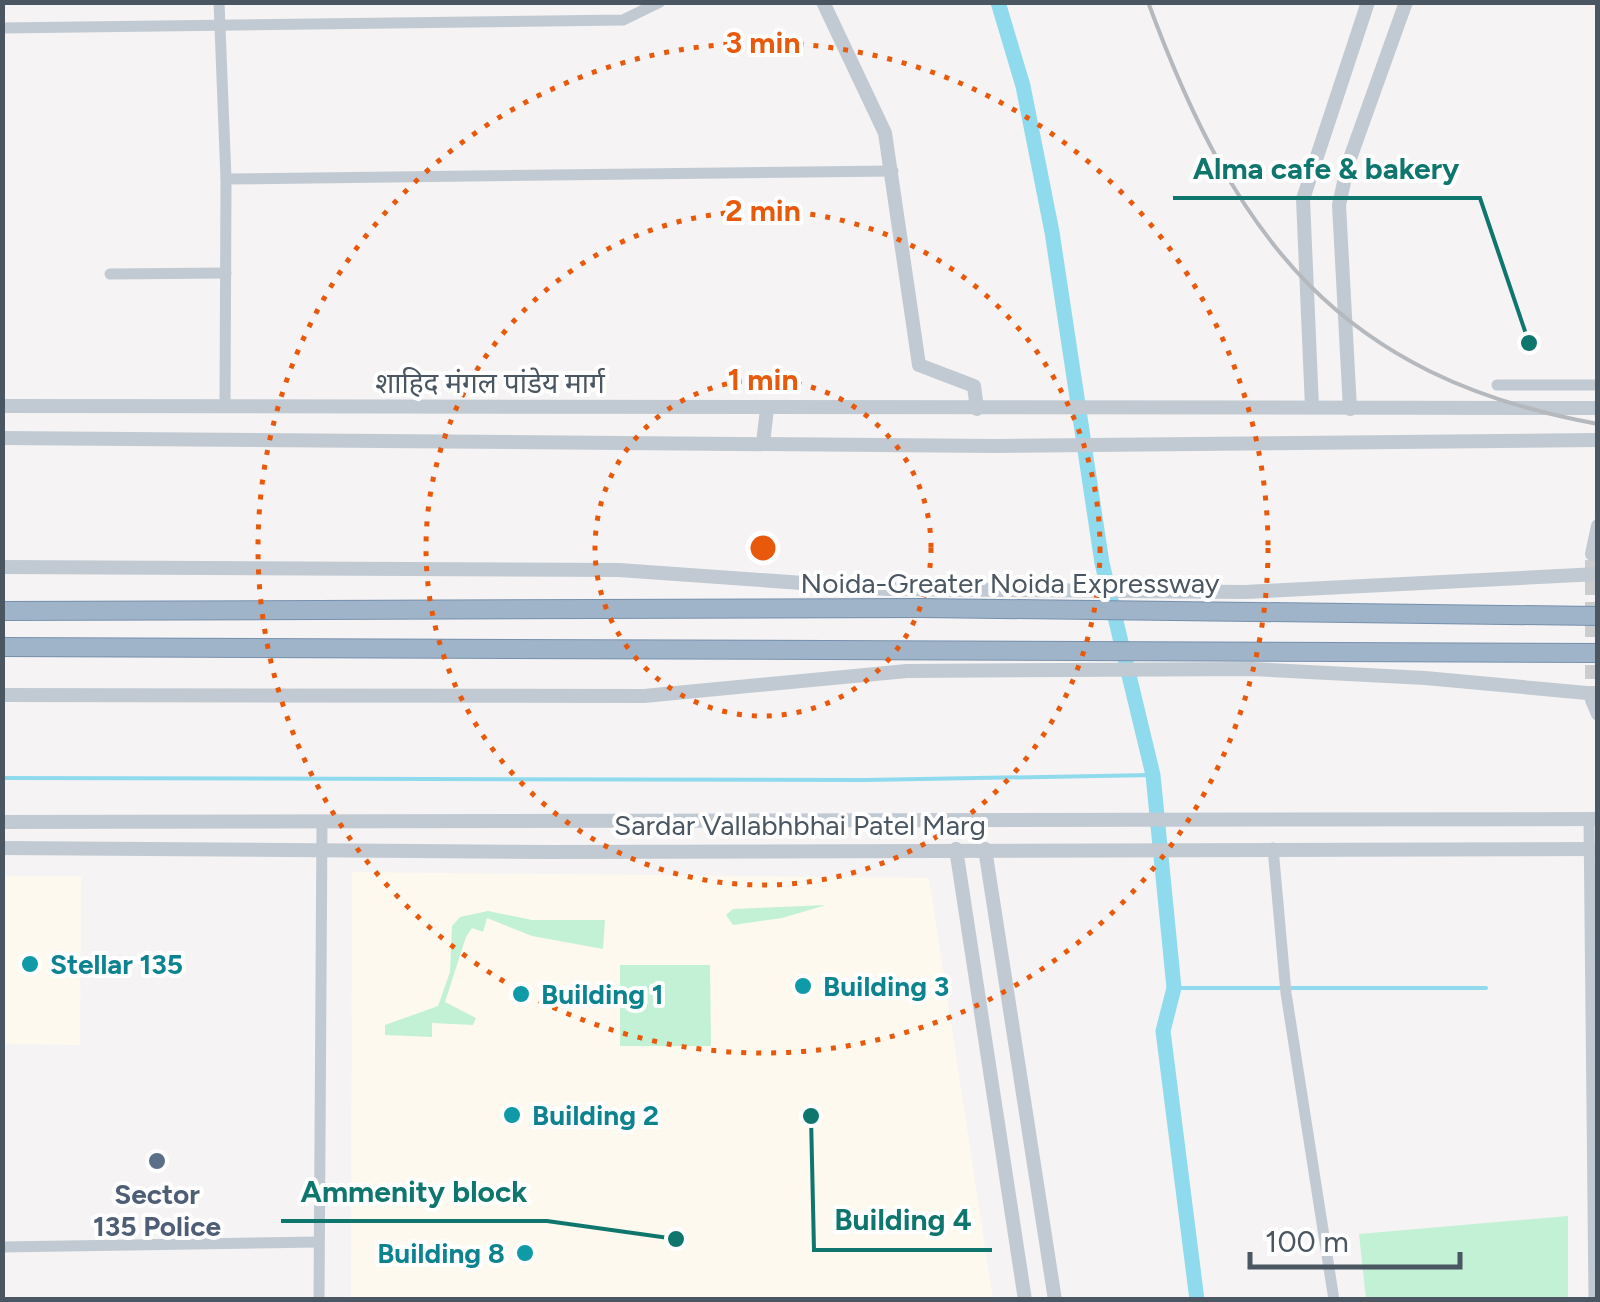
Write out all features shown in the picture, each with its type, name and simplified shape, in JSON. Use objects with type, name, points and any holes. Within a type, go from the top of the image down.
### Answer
[{"type":"highway","name":"Noida-Greater Noida Expressway","points":[[2,611],[998,610],[1598,616]]},
{"type":"highway","points":[[2,647],[1598,653]]},
{"type":"street","points":[[218,2],[226,179],[225,407]]},
{"type":"street","points":[[2,28],[217,22],[622,20],[660,2]]},
{"type":"street","points":[[823,2],[885,133],[919,364],[974,386],[984,409]]},
{"type":"street","points":[[1312,407],[1302,199],[1368,2]]},
{"type":"street","points":[[1350,409],[1339,205],[1348,164],[1406,2]]},
{"type":"street","points":[[226,179],[893,171]]},
{"type":"street","points":[[110,274],[226,273]]},
{"type":"street","points":[[1497,386],[1598,385]]},
{"type":"street","name":"शाहिद मंगल पांडेय मार्ग","points":[[2,406],[1598,408]]},
{"type":"street","points":[[764,443],[767,409]]},
{"type":"street","points":[[2,438],[995,446],[1598,440]]},
{"type":"street","points":[[1592,554],[1598,526]]},
{"type":"street","points":[[2,567],[620,570],[810,585],[1245,592],[1598,574]]},
{"type":"street","points":[[2,696],[644,696],[907,670],[1252,669],[1425,678],[1596,703]]},
{"type":"street","points":[[1593,819],[1594,1300]]},
{"type":"street","name":"Sardar Vallabhbhai Patel Marg","points":[[2,822],[1593,819]]},
{"type":"street","points":[[319,1300],[322,821]]},
{"type":"street","name":"Sardar Vallabhbhai Patel Marg","points":[[2,848],[1594,848]]},
{"type":"street","points":[[1268,848],[1286,993],[1334,1300]]},
{"type":"street","points":[[956,849],[1025,1300]]},
{"type":"street","points":[[985,849],[1055,1300]]},
{"type":"street","points":[[2,1246],[320,1242]]},
{"type":"shaded area","points":[[352,872],[929,878],[993,1299],[351,1300]]},
{"type":"shaded area","points":[[3,876],[81,876],[80,1045],[3,1044]]},
{"type":"green space","points":[[826,905],[782,918],[733,925],[726,915],[733,909]]},
{"type":"green space","points":[[488,911],[532,920],[605,920],[603,949],[532,936],[487,918],[483,932],[472,928],[466,937],[445,1002],[476,1018],[473,1025],[432,1023],[432,1037],[385,1035],[385,1025],[438,1006],[450,972],[452,926],[460,917]]},
{"type":"green space","points":[[620,965],[710,965],[711,1046],[620,1046]]},
{"type":"green space","points":[[1568,1216],[1568,1299],[1366,1299],[1359,1234]]},
{"type":"waterway","points":[[998,2],[1023,86],[1052,232],[1102,563],[1153,775],[1174,988],[1163,1031],[1197,1300]]},
{"type":"waterway","points":[[2,778],[865,780],[1153,775]]},
{"type":"waterway","points":[[1174,988],[1281,988]]},
{"type":"waterway","points":[[1290,988],[1486,988]]},
{"type":"tunnel","points":[[1592,554],[1592,700]]},
{"type":"railway","points":[[1148,2],[1218,161],[1260,227],[1308,284],[1364,332],[1430,371],[1508,402],[1598,424]]},
{"type":"place","name":"Alma cafe & bakery","points":[[1529,343]]},
{"type":"place","name":"Stellar 135","points":[[30,964]]},
{"type":"place","name":"Building 3","points":[[803,986]]},
{"type":"place","name":"Building 1","points":[[521,994]]},
{"type":"place","name":"Building 2","points":[[512,1115]]},
{"type":"place","name":"Building 4","points":[[811,1116]]},
{"type":"place","name":"Sector 135 Police","points":[[157,1161]]},
{"type":"place","name":"Ammenity block","points":[[676,1239]]},
{"type":"place","name":"Building 8","points":[[525,1253]]}]
